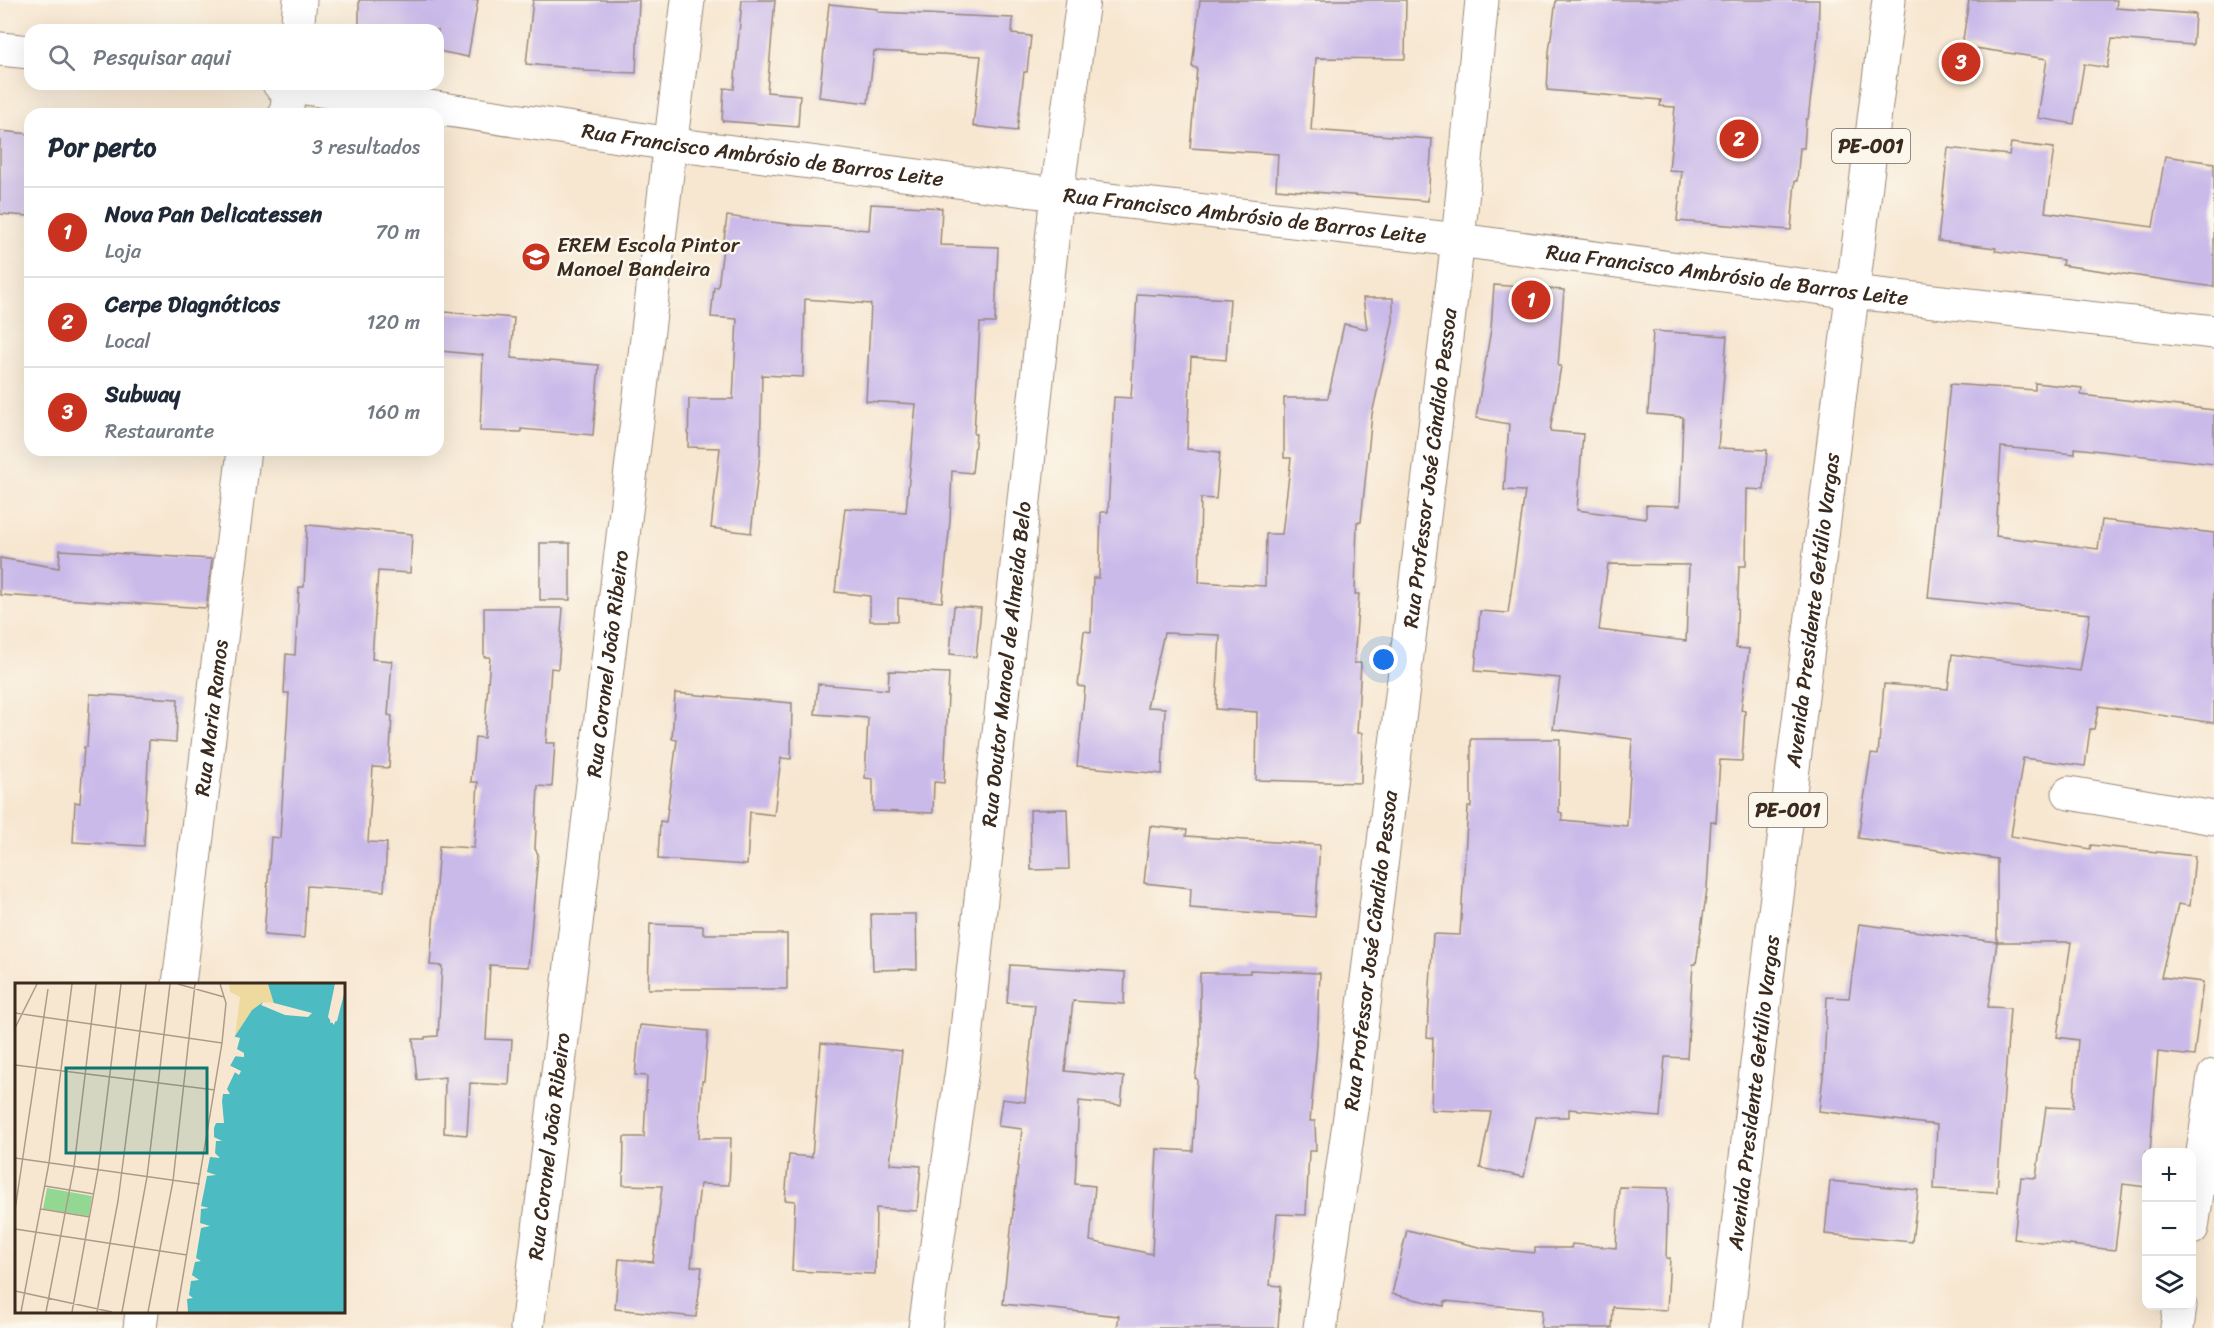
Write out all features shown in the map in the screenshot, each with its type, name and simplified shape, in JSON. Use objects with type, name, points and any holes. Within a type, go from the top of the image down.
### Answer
[{"type":"street","points":[[298,24],[300,0]]},
{"type":"street","name":"Rua Coronel João Ribeiro","points":[[527,1328],[688,0]]},
{"type":"street","name":"Rua Doutor Manoel de Almeida Belo","points":[[925,1328],[965,1048],[1057,194],[1083,0]]},
{"type":"street","name":"Rua Professor José Cândido Pessoa","points":[[1320,1328],[1352,1102],[1458,240],[1482,0]]},
{"type":"street","name":"Avenida Presidente Getúlio Vargas","points":[[1726,1328],[1775,912],[1889,0]]},
{"type":"street","points":[[0,49],[24,51]]},
{"type":"street","name":"Rua Francisco Ambrósio de Barros Leite","points":[[286,92],[404,108]]},
{"type":"street","name":"Rua Francisco Ambrósio de Barros Leite","points":[[444,113],[1057,194],[1458,240],[1853,292],[2214,332]]},
{"type":"street","name":"Rua Maria Ramos","points":[[179,983],[243,456]]},
{"type":"street","points":[[2069,793],[2214,818]]},
{"type":"street","points":[[2196,1202],[2214,1076]]},
{"type":"street","points":[[2177,1328],[2179,1310]]},
{"type":"street","points":[[140,1328],[142,1313]]},
{"type":"building","points":[[359,0],[478,0],[468,57],[444,52],[444,24],[359,24]]},
{"type":"building","points":[[533,0],[639,0],[636,73],[583,71],[583,69],[526,64]]},
{"type":"building","points":[[742,0],[775,0],[767,92],[800,95],[798,127],[722,121],[724,88],[734,89]]},
{"type":"building","points":[[1200,0],[1406,0],[1405,59],[1316,58],[1311,130],[1432,139],[1428,201],[1276,189],[1278,154],[1190,148],[1197,68],[1192,67]]},
{"type":"building","points":[[1556,0],[1819,0],[1818,37],[1804,148],[1800,148],[1797,181],[1795,181],[1791,230],[1677,221],[1682,171],[1669,170],[1675,107],[1660,106],[1661,100],[1547,90]]},
{"type":"building","points":[[1969,0],[2117,0],[2116,8],[2195,14],[2193,45],[2112,39],[2107,68],[2084,64],[2074,124],[2038,118],[2047,59],[1962,46]]},
{"type":"building","points":[[829,4],[878,9],[878,12],[1013,18],[1012,34],[1031,36],[1017,131],[973,126],[981,56],[874,51],[868,103],[819,97]]},
{"type":"building","points":[[0,131],[24,133],[24,216],[0,214]]},
{"type":"building","points":[[2011,143],[2054,148],[2045,212],[2153,227],[2165,156],[2214,163],[2214,287],[2062,265],[2063,260],[1938,241],[1948,148],[2009,155]]},
{"type":"building","points":[[871,204],[942,208],[940,245],[998,247],[995,323],[980,323],[974,434],[976,434],[972,473],[952,471],[950,521],[942,602],[898,598],[898,621],[870,621],[870,596],[835,592],[845,508],[906,512],[916,404],[866,401],[871,304],[805,299],[803,377],[762,375],[760,455],[751,533],[711,528],[720,448],[688,447],[689,399],[733,399],[737,319],[711,317],[714,287],[718,287],[727,216],[794,225],[869,230]]},
{"type":"building","points":[[1494,285],[1564,290],[1558,366],[1561,366],[1550,431],[1583,434],[1577,510],[1646,519],[1646,505],[1680,506],[1683,417],[1648,414],[1653,331],[1727,336],[1718,448],[1767,450],[1764,490],[1747,489],[1746,566],[1739,566],[1736,648],[1749,649],[1741,710],[1745,711],[1742,761],[1720,760],[1716,822],[1711,821],[1707,889],[1696,964],[1693,964],[1687,1058],[1665,1057],[1660,1117],[1569,1109],[1569,1117],[1536,1117],[1524,1177],[1480,1168],[1491,1112],[1431,1110],[1433,1038],[1427,1037],[1433,934],[1460,935],[1468,807],[1471,807],[1471,739],[1560,739],[1559,812],[1562,813],[1562,820],[1627,826],[1632,739],[1553,729],[1560,678],[1475,671],[1480,611],[1508,613],[1525,491],[1504,490],[1509,424],[1476,418],[1491,329]],"holes":[[[1608,564],[1689,565],[1686,641],[1599,630]]]},
{"type":"building","points":[[1137,294],[1230,299],[1226,360],[1191,357],[1187,449],[1220,452],[1216,499],[1201,498],[1199,582],[1265,586],[1266,534],[1282,534],[1291,458],[1284,458],[1284,398],[1328,398],[1344,324],[1367,329],[1363,298],[1393,298],[1393,321],[1372,414],[1361,522],[1357,522],[1355,594],[1359,594],[1354,663],[1361,663],[1357,733],[1362,733],[1361,783],[1256,780],[1257,712],[1216,709],[1220,635],[1164,633],[1147,707],[1165,708],[1162,774],[1077,766],[1085,687],[1078,686],[1084,631],[1091,632],[1093,578],[1099,578],[1101,512],[1108,512],[1114,397],[1131,398]]},
{"type":"building","points":[[444,312],[514,318],[511,358],[599,365],[593,435],[521,429],[521,432],[480,431],[483,355],[444,351]]},
{"type":"building","points":[[2035,383],[2082,388],[2081,395],[2214,410],[2214,464],[2075,448],[2075,454],[2001,447],[1996,536],[2098,549],[2102,520],[2214,533],[2214,723],[2099,706],[2094,729],[2090,729],[2085,766],[2023,758],[2011,836],[2090,849],[2091,845],[2195,856],[2190,906],[2178,904],[2161,977],[2203,982],[2194,1056],[2158,1052],[2150,1148],[2142,1148],[2142,1186],[2123,1184],[2115,1250],[2014,1239],[2021,1177],[2036,1178],[2046,1107],[2073,1108],[2078,1040],[2057,1037],[2071,942],[1997,942],[1997,859],[1858,838],[1871,754],[1878,755],[1884,684],[1948,689],[1952,654],[2080,671],[2090,614],[1928,598],[1950,384],[2035,390]]},
{"type":"building","points":[[307,525],[412,534],[410,573],[378,571],[372,659],[392,661],[388,715],[392,716],[389,768],[373,767],[368,842],[387,843],[384,891],[307,886],[304,938],[264,935],[271,837],[280,838],[289,693],[284,693],[286,654],[295,655],[299,587],[304,587]]},
{"type":"building","points":[[540,543],[570,543],[570,600],[540,600]]},
{"type":"building","points":[[60,550],[212,559],[206,608],[0,595],[0,558],[59,568]]},
{"type":"building","points":[[954,606],[981,608],[976,657],[950,654]]},
{"type":"building","points":[[484,608],[563,608],[558,669],[551,668],[546,743],[555,743],[552,787],[538,786],[535,849],[538,854],[528,967],[490,965],[486,1039],[512,1040],[509,1085],[470,1083],[467,1135],[444,1133],[445,1077],[417,1080],[413,1039],[438,1036],[442,966],[430,965],[439,846],[474,848],[478,782],[471,782],[475,737],[484,738],[490,657],[484,657]]},
{"type":"building","points":[[889,671],[949,673],[944,783],[934,782],[933,813],[873,811],[873,779],[865,778],[868,718],[815,714],[818,684],[888,690]]},
{"type":"building","points":[[675,693],[792,703],[791,759],[781,758],[774,815],[750,812],[747,865],[658,859],[660,821],[666,822],[677,740],[672,739]]},
{"type":"building","points":[[90,694],[178,699],[176,742],[149,740],[144,846],[73,842],[75,802],[80,803],[84,747],[87,747]]},
{"type":"building","points":[[1067,809],[1069,869],[1031,870],[1030,810]]},
{"type":"building","points":[[1150,826],[1187,830],[1186,836],[1320,845],[1315,917],[1190,908],[1191,888],[1144,883]]},
{"type":"building","points":[[871,914],[916,914],[917,969],[873,970]]},
{"type":"building","points":[[650,924],[703,926],[703,934],[787,934],[787,989],[648,989]]},
{"type":"building","points":[[1859,924],[1997,942],[1988,1007],[2010,1008],[1997,1192],[1934,1189],[1937,1125],[1819,1111],[1824,1068],[1827,997],[1849,998]]},
{"type":"building","points":[[1010,965],[1125,972],[1124,1004],[1073,1001],[1065,1071],[1124,1077],[1121,1105],[1079,1101],[1075,1184],[1095,1186],[1090,1241],[1152,1254],[1157,1149],[1193,1151],[1197,1079],[1195,1078],[1200,1045],[1200,973],[1250,973],[1250,970],[1320,973],[1317,1045],[1310,1121],[1315,1121],[1316,1151],[1309,1151],[1306,1215],[1277,1214],[1270,1285],[1281,1286],[1278,1328],[1117,1328],[1119,1316],[1003,1304],[1022,1129],[998,1126],[1002,1099],[1025,1102],[1035,1005],[1007,1003]]},
{"type":"building","points":[[640,1025],[708,1031],[699,1138],[731,1138],[729,1185],[700,1184],[691,1266],[702,1267],[696,1317],[615,1309],[619,1259],[653,1262],[662,1186],[623,1185],[624,1137],[644,1137],[647,1076],[635,1075]]},
{"type":"building","points":[[821,1043],[902,1051],[890,1164],[921,1166],[917,1211],[876,1208],[875,1274],[792,1271],[795,1201],[785,1200],[789,1155],[812,1157]]},
{"type":"building","points":[[1830,1181],[1918,1190],[1912,1242],[1825,1234]]},
{"type":"building","points":[[1619,1187],[1668,1188],[1666,1258],[1670,1258],[1667,1310],[1613,1307],[1612,1328],[1541,1328],[1542,1310],[1445,1301],[1444,1306],[1392,1294],[1407,1230],[1483,1248],[1535,1253],[1535,1248],[1571,1248],[1572,1244],[1616,1248]]},
{"type":"place","name":"Subway","points":[[1961,62]]},
{"type":"place","name":"Cerpe Diagnóticos","points":[[1739,139]]},
{"type":"place","name":"EREM Escola Pintor Manoel Bandeira","points":[[536,257]]},
{"type":"place","name":"Nova Pan Delicatessen","points":[[1531,300]]}]
